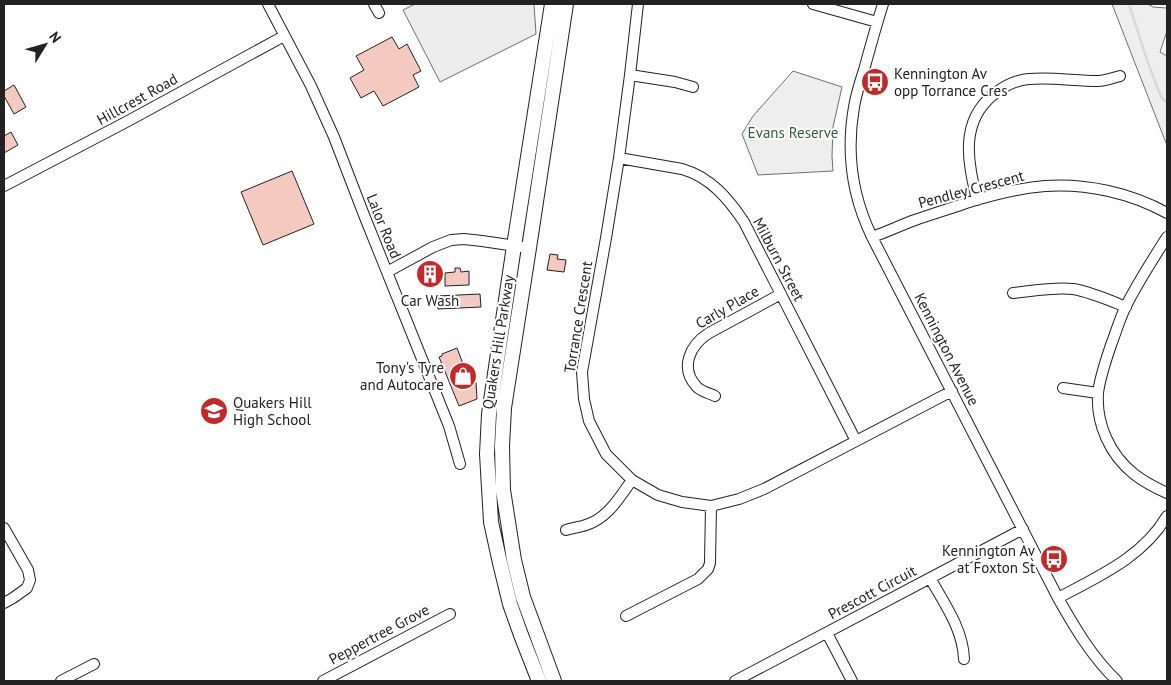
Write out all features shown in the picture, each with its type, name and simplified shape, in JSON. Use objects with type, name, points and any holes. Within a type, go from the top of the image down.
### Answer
[{"type":"main road","name":"Quakers Hill Parkway","points":[[539,681],[510,604],[500,563],[493,531],[487,454],[490,414],[514,246],[552,4]]},
{"type":"main road","name":"Quakers Hill Parkway","points":[[554,681],[523,597],[514,560],[503,490],[502,446],[504,408],[566,4]]},
{"type":"street","name":"Lalor Road","points":[[268,4],[326,119],[448,426],[460,464]]},
{"type":"street","name":"Torrance Crescent","points":[[638,4],[630,75],[606,238],[582,372],[584,399],[589,421],[606,454],[632,480],[658,495],[682,502],[711,506],[739,500],[764,489],[952,391]]},
{"type":"street","points":[[813,4],[877,22]]},
{"type":"street","name":"Kennington Avenue","points":[[883,4],[854,105],[851,137],[854,184],[858,203],[872,238],[1058,598],[1088,648],[1098,662],[1117,681]]},
{"type":"street","name":"Hillcrest Road","points":[[4,186],[284,36]]},
{"type":"street","points":[[630,75],[675,82],[693,87]]},
{"type":"street","points":[[977,200],[972,180],[969,135],[978,112],[989,99],[1002,88],[1025,80],[1100,81],[1120,76]]},
{"type":"street","name":"Milburn Street","points":[[618,158],[693,172],[711,184],[734,209],[744,222],[856,441]]},
{"type":"street","name":"Pendley Crescent","points":[[872,238],[914,220],[977,200],[1025,188],[1045,186],[1072,186],[1101,190],[1147,203],[1167,213]]},
{"type":"street","points":[[1167,237],[1126,306],[1109,352],[1098,393],[1100,419],[1104,432],[1117,456],[1125,467],[1135,475],[1167,493]]},
{"type":"street","points":[[387,272],[433,247],[451,240],[464,239],[530,248]]},
{"type":"street","points":[[1013,293],[1047,289],[1073,289],[1100,296],[1126,306]]},
{"type":"street","name":"Carly Place","points":[[715,396],[697,387],[690,376],[688,362],[693,347],[702,337],[781,294]]},
{"type":"street","points":[[1063,388],[1098,393]]},
{"type":"street","points":[[566,530],[587,524],[603,516],[613,506],[632,480]]},
{"type":"street","points":[[626,616],[698,579],[705,573],[710,562],[711,506]]},
{"type":"street","points":[[1058,598],[1110,571],[1124,561],[1150,539],[1167,516]]},
{"type":"street","points":[[4,528],[28,570],[30,580],[27,588],[4,603]]},
{"type":"street","name":"Prescott Circuit","points":[[735,681],[1023,529]]},
{"type":"street","points":[[930,578],[962,640],[964,659]]},
{"type":"street","name":"Peppertree Grove","points":[[323,681],[450,614]]},
{"type":"street","points":[[827,633],[852,681]]},
{"type":"street","points":[[61,681],[94,664]]},
{"type":"green space","points":[[1112,4],[1148,4],[1153,7],[1167,8],[1167,31],[1160,52],[1167,56],[1167,144],[1166,143]]},
{"type":"green space","name":"Evans Reserve","points":[[793,71],[842,87],[833,127],[833,171],[758,175],[742,134],[753,116]]},
{"type":"shaded area","points":[[415,4],[534,4],[536,34],[440,82],[403,10]]},
{"type":"building","points":[[392,37],[399,49],[407,44],[421,71],[413,75],[419,87],[383,106],[374,91],[361,98],[350,78],[364,70],[356,56]]},
{"type":"building","points":[[14,85],[26,107],[14,114],[4,96],[4,91]]},
{"type":"building","points":[[11,132],[18,145],[4,153],[4,136]]},
{"type":"building","points":[[292,171],[314,224],[263,245],[241,192]]},
{"type":"building","points":[[550,254],[558,255],[557,259],[566,260],[564,272],[547,270]]},
{"type":"building","name":"Car Wash","points":[[434,267],[438,273],[425,280],[421,274]]},
{"type":"building","points":[[455,268],[460,268],[461,272],[469,271],[469,285],[445,286],[445,273],[455,272]]},
{"type":"building","points":[[480,294],[481,307],[438,309],[437,296]]},
{"type":"building","points":[[457,348],[468,377],[473,375],[476,383],[477,399],[459,406],[439,357]]},
{"type":"waterway","points":[[1129,4],[1161,97],[1167,103]]},
{"type":"place","name":"Kennington Av opp Torrance Cres","points":[[875,82]]},
{"type":"place","name":"Car Wash","points":[[430,274]]},
{"type":"place","name":"Tony's Tyre and Autocare","points":[[463,376]]},
{"type":"place","name":"Quakers Hill High School","points":[[214,411]]},
{"type":"place","name":"Kennington Av at Foxton St","points":[[1054,559]]}]
